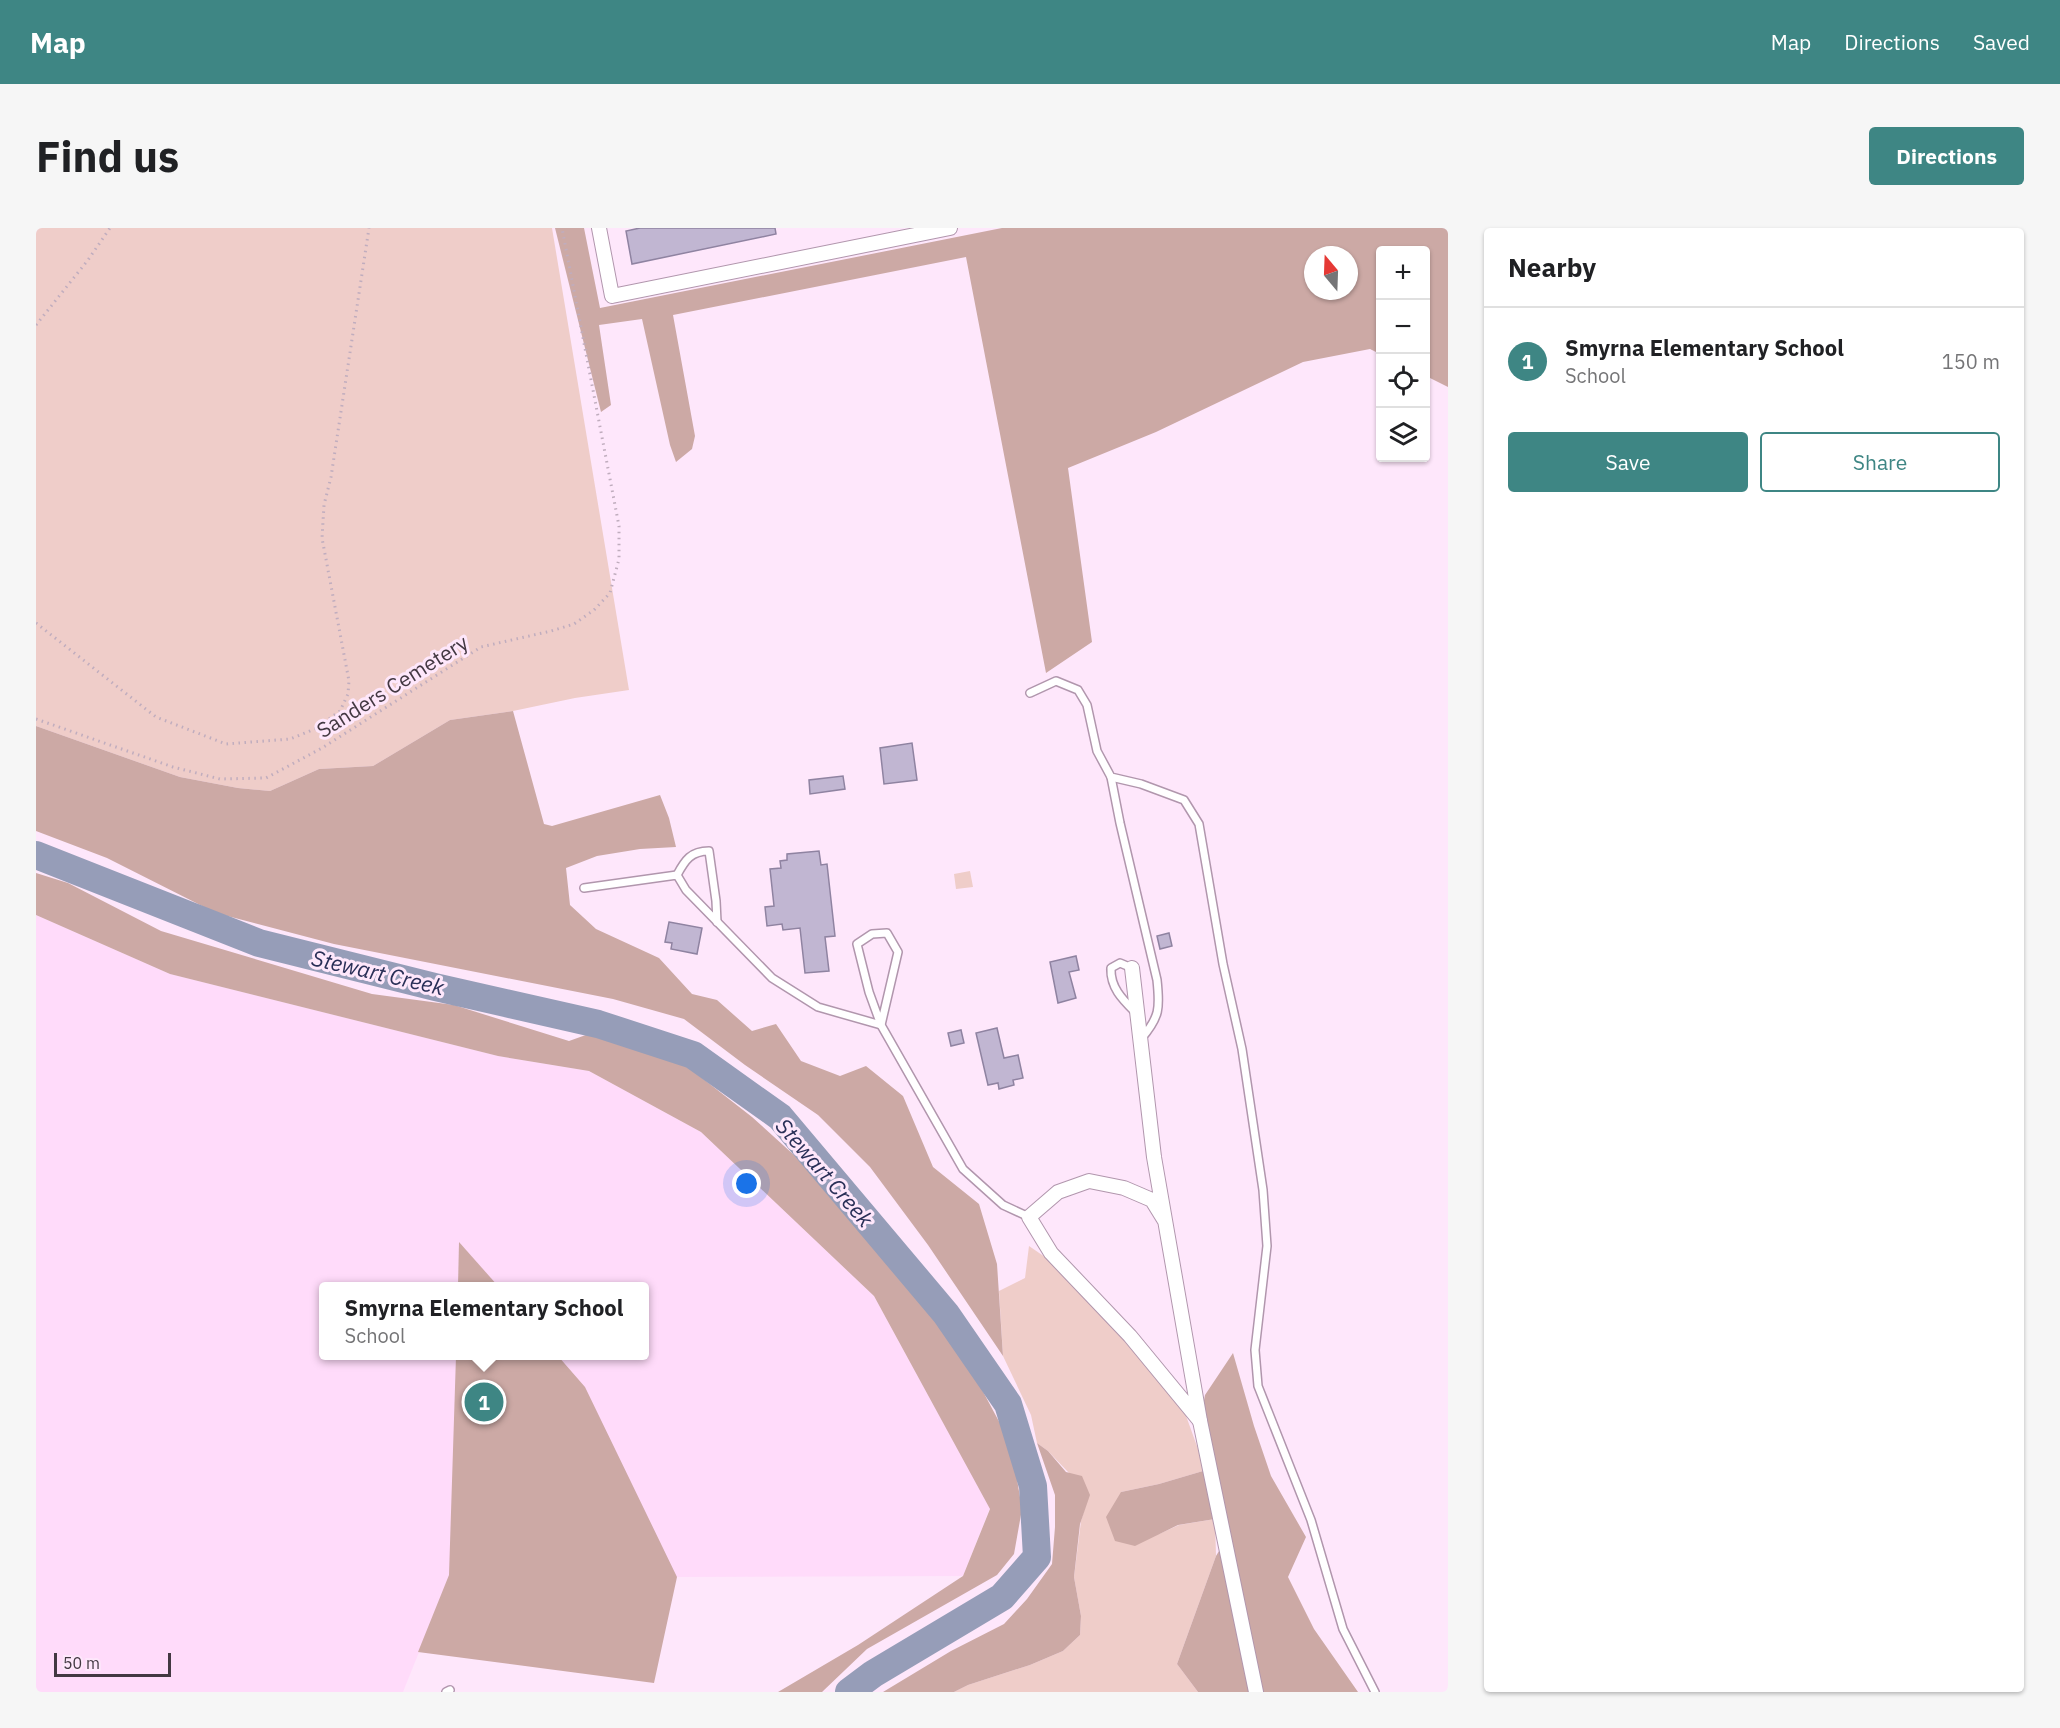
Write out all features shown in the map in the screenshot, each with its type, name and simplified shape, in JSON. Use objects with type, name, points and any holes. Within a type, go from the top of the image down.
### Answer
[{"type":"street","points":[[599,228],[612,296],[950,228]]},
{"type":"street","points":[[1132,968],[1154,1157],[1200,1421],[1256,1692]]},
{"type":"street","points":[[1165,1221],[1152,1200],[1124,1188],[1089,1181],[1058,1192],[1029,1218],[1051,1253],[1130,1336],[1200,1421]]},
{"type":"lane","points":[[1030,693],[1056,681],[1078,690],[1087,705],[1097,751],[1111,777],[1160,1004],[1154,1024],[1141,1039]]},
{"type":"lane","points":[[1111,777],[1141,784],[1184,800],[1199,824],[1223,963],[1242,1049],[1263,1190],[1267,1246],[1255,1350],[1258,1386],[1311,1520],[1343,1629],[1375,1692]]},
{"type":"lane","points":[[677,875],[685,861],[698,851],[709,851],[717,922]]},
{"type":"lane","points":[[584,888],[677,875]]},
{"type":"lane","points":[[677,875],[686,890],[772,978],[818,1007],[881,1025]]},
{"type":"lane","points":[[881,1025],[898,952],[887,933],[872,934],[857,944],[869,992],[881,1025],[963,1169],[1003,1205],[1029,1218]]},
{"type":"lane","points":[[1132,968],[1120,963],[1111,968],[1111,981],[1123,1000],[1138,1015]]},
{"type":"path","points":[[36,325],[88,260],[110,228]]},
{"type":"path","points":[[36,623],[156,717],[226,744],[275,741],[304,735],[324,724],[340,711],[348,694],[349,681],[322,538],[324,505],[331,477],[369,228]]},
{"type":"path","name":"Sanders Cemetery","points":[[36,719],[173,767],[220,779],[266,778],[322,748],[481,647],[574,624],[594,610],[610,593],[618,559],[619,526],[562,228]]},
{"type":"shaded area","points":[[36,228],[552,228],[629,690],[450,720],[373,766],[319,769],[270,791],[238,788],[180,777],[36,726]]},
{"type":"shaded area","points":[[555,228],[584,228],[600,308],[1002,228],[1448,228],[1448,387],[1430,378],[1430,246],[1376,246],[1376,352],[1370,349],[1303,362],[1156,432],[1068,468],[1092,642],[1046,673],[966,257],[673,315],[695,436],[692,449],[676,462],[670,445],[642,319],[599,325],[611,405],[601,412]]},
{"type":"shaded area","points":[[513,711],[544,824],[552,826],[660,795],[669,818],[676,847],[640,849],[597,856],[566,868],[570,905],[596,929],[659,958],[692,994],[717,1000],[752,1031],[776,1024],[801,1061],[840,1076],[866,1066],[903,1096],[933,1167],[979,1204],[997,1264],[1003,1356],[928,1245],[870,1167],[818,1115],[745,1065],[684,1019],[613,999],[334,944],[216,913],[107,858],[36,831],[36,726],[180,777],[238,788],[270,791],[319,769],[373,766],[450,720]]},
{"type":"shaded area","points":[[970,871],[973,887],[956,889],[954,874]]},
{"type":"shaded area","points":[[36,873],[68,883],[161,931],[372,994],[454,1005],[569,1041],[597,1031],[614,1041],[679,1060],[752,1117],[794,1155],[870,1241],[932,1306],[972,1371],[1011,1444],[1022,1509],[1014,1554],[997,1575],[867,1649],[822,1692],[778,1692],[858,1645],[963,1576],[990,1509],[874,1296],[701,1132],[589,1071],[498,1056],[170,974],[36,915]]},
{"type":"shaded area","points":[[36,915],[170,974],[498,1056],[589,1071],[701,1132],[874,1296],[990,1508],[963,1576],[450,1575],[403,1692],[36,1692]]},
{"type":"shaded area","points":[[459,1242],[494,1282],[458,1282]]},
{"type":"shaded area","points":[[1029,1246],[1045,1257],[1134,1347],[1185,1413],[1203,1471],[1121,1492],[1159,1534],[1179,1525],[1215,1519],[1216,1556],[1177,1664],[1198,1692],[954,1692],[1063,1651],[1080,1635],[1081,1616],[1074,1577],[1081,1521],[1089,1494],[1048,1451],[1037,1443],[1031,1415],[1003,1356],[999,1291],[1025,1278]]},
{"type":"shaded area","points":[[1233,1353],[1271,1476],[1306,1537],[1288,1577],[1314,1629],[1358,1692],[1198,1692],[1177,1664],[1216,1556],[1227,1538],[1200,1421],[1205,1395]]},
{"type":"shaded area","points":[[456,1360],[561,1360],[585,1387],[677,1577],[654,1683],[418,1652],[449,1575]]},
{"type":"shaded area","points":[[1037,1443],[1048,1451],[1066,1472],[1082,1476],[1090,1495],[1080,1524],[1074,1577],[1081,1616],[1080,1635],[1063,1651],[954,1692],[883,1692],[951,1651],[1004,1624],[1027,1599],[1052,1564],[1055,1495]]},
{"type":"shaded area","points":[[1203,1471],[1215,1519],[1178,1525],[1135,1546],[1115,1541],[1106,1517],[1121,1492]]},
{"type":"building","points":[[640,228],[775,228],[776,234],[632,264],[626,231]]},
{"type":"building","points":[[912,743],[917,780],[884,784],[880,748]]},
{"type":"building","points":[[843,776],[845,789],[810,794],[809,780]]},
{"type":"building","points":[[819,851],[821,865],[827,864],[835,936],[825,937],[829,971],[805,973],[800,928],[783,930],[782,924],[767,926],[765,907],[774,906],[770,869],[781,868],[780,861],[787,860],[787,854]]},
{"type":"building","points":[[669,922],[702,928],[697,954],[671,949],[672,943],[665,942]]},
{"type":"building","points":[[1169,933],[1172,946],[1160,949],[1157,936]]},
{"type":"building","points":[[1076,956],[1079,970],[1069,972],[1076,998],[1058,1003],[1050,962]]},
{"type":"building","points":[[997,1028],[1004,1058],[1018,1055],[1023,1078],[1013,1080],[1014,1085],[999,1089],[998,1083],[988,1085],[976,1033]]},
{"type":"building","points":[[961,1030],[964,1043],[951,1046],[948,1033]]},
{"type":"waterway","name":"Stewart Creek","points":[[36,855],[259,943],[435,987],[598,1024],[693,1055],[780,1117],[946,1314],[1008,1404],[1033,1486],[1037,1557],[1002,1597],[873,1674],[849,1692]]},
{"type":"place","name":"Smyrna Elementary School","points":[[484,1402]]}]
